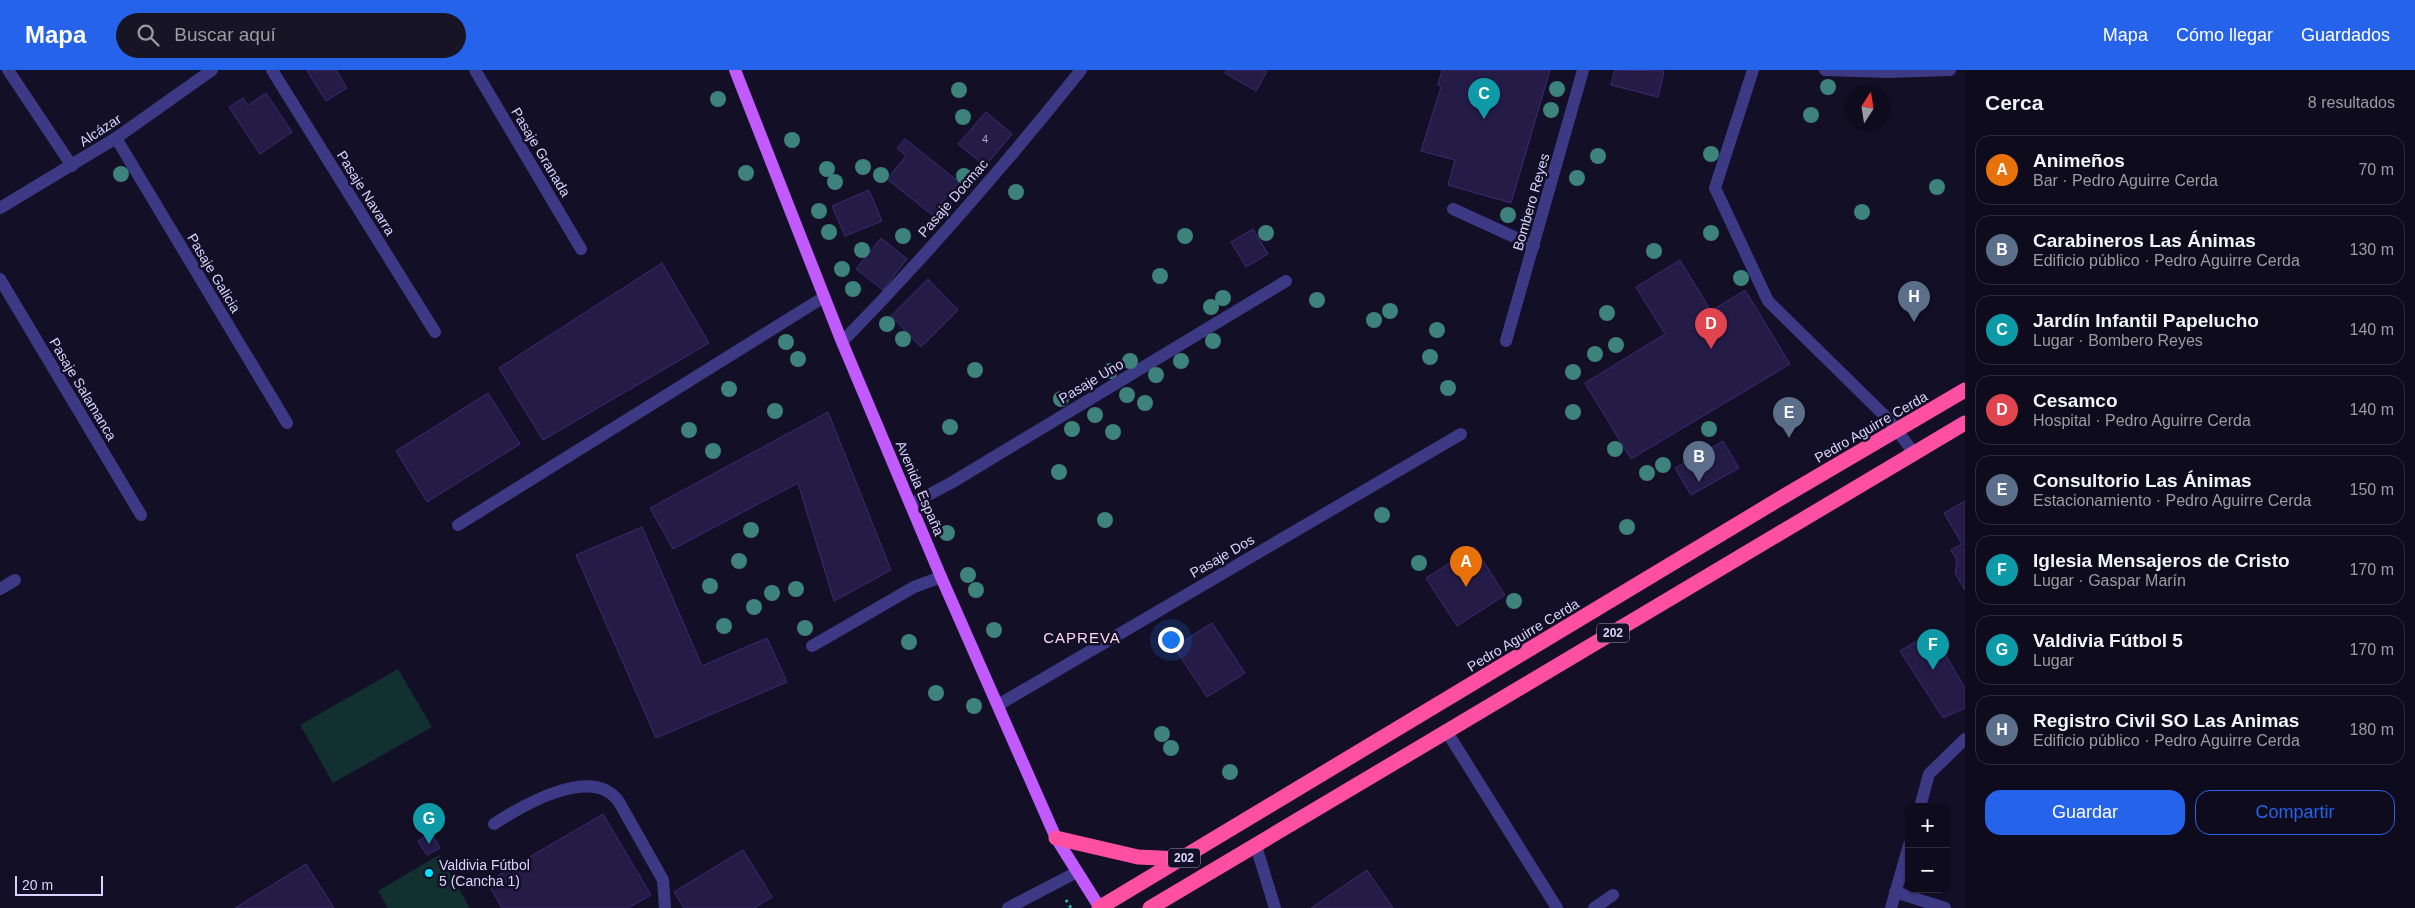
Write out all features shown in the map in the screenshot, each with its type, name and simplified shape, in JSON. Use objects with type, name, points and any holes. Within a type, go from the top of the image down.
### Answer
[{"type":"highway","name":"Pedro Aguirre Cerda","points":[[1099,908],[1965,390]]},
{"type":"highway","name":"202","points":[[1150,908],[1965,423]]},
{"type":"highway","points":[[1056,838],[1138,857],[1183,859]]},
{"type":"main road","name":"Avenida España","points":[[735,70],[842,342],[942,577],[1056,838],[1099,908]]},
{"type":"street","points":[[8,70],[72,166]]},
{"type":"street","name":"Alcázar","points":[[0,208],[116,138],[212,70]]},
{"type":"street","name":"Pasaje Navarra","points":[[272,70],[435,332]]},
{"type":"street","name":"Pasaje Granada","points":[[475,70],[581,249]]},
{"type":"street","name":"Pasaje Docmac","points":[[842,342],[877,306],[1026,138],[1081,70]]},
{"type":"street","name":"Bombero Reyes","points":[[1506,341],[1583,70]]},
{"type":"street","points":[[1753,70],[1714,188],[1768,301],[1898,430],[1914,453]]},
{"type":"street","points":[[1825,70],[1888,72],[1950,70]]},
{"type":"street","name":"Pasaje Galicia","points":[[116,138],[287,423]]},
{"type":"street","points":[[1453,209],[1534,246]]},
{"type":"street","name":"Pasaje Salamanca","points":[[0,279],[141,515]]},
{"type":"street","name":"Pasaje Uno","points":[[911,504],[952,483],[1286,282]]},
{"type":"street","points":[[458,525],[824,297]]},
{"type":"street","name":"Pasaje Dos","points":[[998,704],[1461,434]]},
{"type":"street","points":[[812,646],[914,587],[942,577]]},
{"type":"street","points":[[0,589],[16,580]]},
{"type":"street","points":[[1448,732],[1558,908]]},
{"type":"street","points":[[1921,803],[1930,774],[1965,739]]},
{"type":"street","points":[[494,824],[514,811],[559,792],[592,786],[600,787],[615,796],[663,880],[665,908]]},
{"type":"street","points":[[1256,846],[1275,908]]},
{"type":"street","points":[[1891,908],[1908,848]]},
{"type":"street","points":[[1008,908],[1077,872]]},
{"type":"street","points":[[1895,892],[1945,908]]},
{"type":"street","points":[[1594,908],[1613,895]]},
{"type":"green space","points":[[398,669],[432,727],[333,783],[300,725]]},
{"type":"green space","name":"Valdivia Fútbol 5 (Cancha 1)","points":[[439,855],[470,908],[388,908],[378,891]]},
{"type":"building","points":[[336,70],[347,88],[326,101],[307,71]]},
{"type":"building","points":[[1227,70],[1267,71],[1256,91],[1225,73]]},
{"type":"building","points":[[1442,70],[1550,70],[1511,203],[1448,185],[1455,160],[1421,151],[1441,87],[1438,85]]},
{"type":"building","points":[[1615,70],[1664,71],[1658,97],[1611,85]]},
{"type":"building","points":[[266,93],[292,132],[260,154],[229,107],[243,98],[248,105]]},
{"type":"building","points":[[986,112],[1012,134],[985,166],[958,144]]},
{"type":"building","points":[[905,139],[959,182],[932,215],[887,179],[906,156],[897,148]]},
{"type":"building","points":[[869,190],[882,221],[845,236],[832,206]]},
{"type":"building","points":[[1253,229],[1268,254],[1246,267],[1231,242]]},
{"type":"building","points":[[881,238],[907,259],[883,290],[856,269]]},
{"type":"building","points":[[1680,260],[1711,311],[1745,290],[1790,364],[1631,459],[1585,383],[1665,334],[1636,287]]},
{"type":"building","points":[[662,263],[709,343],[543,440],[499,368]]},
{"type":"building","points":[[928,279],[958,310],[921,347],[891,316]]},
{"type":"building","points":[[488,393],[520,444],[427,502],[396,451]]},
{"type":"building","points":[[828,412],[891,570],[834,601],[798,483],[673,549],[650,508]]},
{"type":"building","points":[[1723,441],[1739,468],[1691,495],[1675,468]]},
{"type":"building","points":[[1965,501],[1965,590],[1955,573],[1957,560],[1951,550],[1962,544],[1944,513]]},
{"type":"building","points":[[642,527],[702,666],[767,638],[787,682],[656,738],[576,555]]},
{"type":"building","points":[[1474,547],[1505,595],[1457,626],[1426,578]]},
{"type":"building","points":[[1212,623],[1245,673],[1207,697],[1174,647]]},
{"type":"building","points":[[1932,632],[1965,688],[1965,708],[1943,718],[1900,651]]},
{"type":"building","points":[[603,814],[651,895],[628,908],[502,908],[487,882]]},
{"type":"building","points":[[431,833],[440,848],[427,855],[418,841]]},
{"type":"building","points":[[743,850],[772,897],[754,908],[684,908],[674,892]]},
{"type":"building","points":[[306,864],[334,908],[235,908]]},
{"type":"building","points":[[1367,870],[1393,908],[1311,908]]},
{"type":"place","name":"Jardín Infantil Papelucho","points":[[1484,119]]},
{"type":"place","name":"Registro Civil SO Las Animas","points":[[1914,322]]},
{"type":"place","name":"Cesamco","points":[[1711,349]]},
{"type":"place","name":"Consultorio Las Ánimas","points":[[1789,438]]},
{"type":"place","name":"Carabineros Las Ánimas","points":[[1699,482]]},
{"type":"place","name":"Animeños","points":[[1466,587]]},
{"type":"place","name":"Iglesia Mensajeros de Cristo","points":[[1933,670]]},
{"type":"place","name":"Valdivia Fútbol 5","points":[[429,844]]},
{"type":"place","name":"Valdivia Fútbol 5 (Cancha 1)","points":[[429,873]]},
{"type":"district","name":"CAPREVA","points":[[1082,637]]}]
